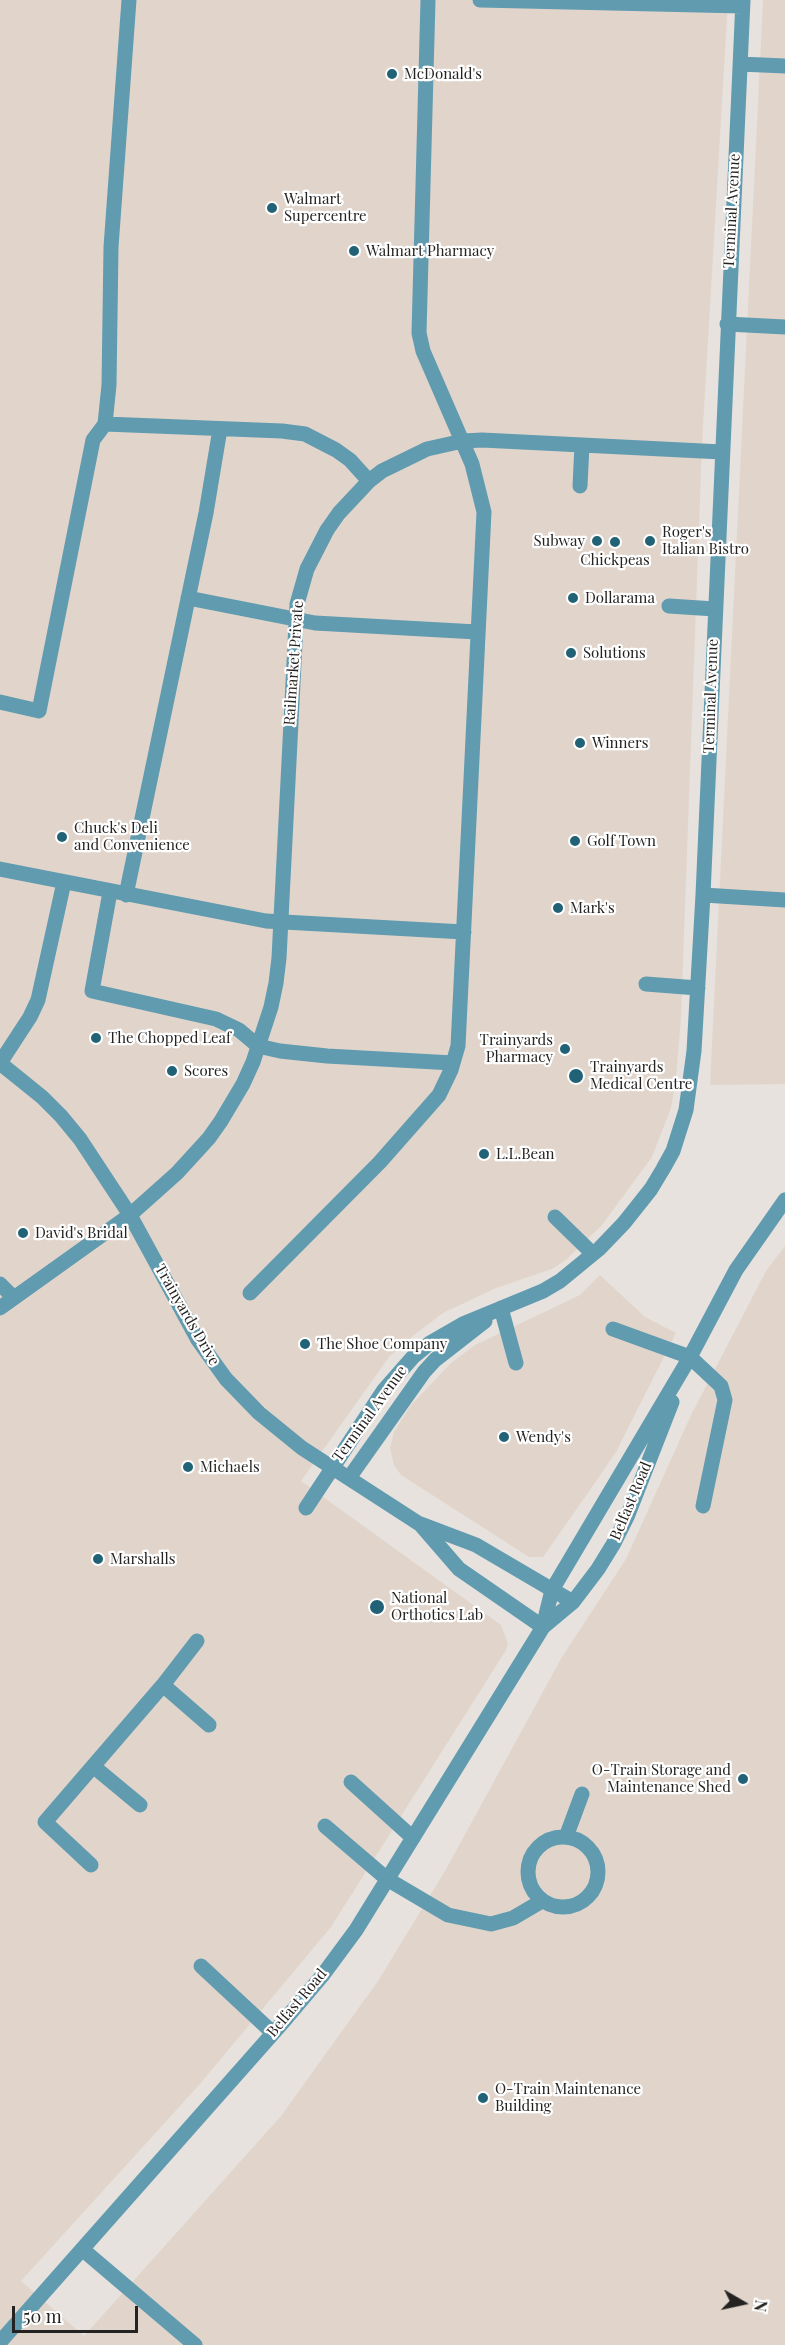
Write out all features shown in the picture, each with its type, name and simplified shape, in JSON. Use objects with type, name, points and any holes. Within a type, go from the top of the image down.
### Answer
[{"type":"street","points":[[0,702],[39,711],[93,440],[105,424],[109,385],[111,248],[129,0]]},
{"type":"street","points":[[250,1293],[413,1127],[440,1095],[458,1046],[484,512],[472,464],[423,351],[419,333],[428,0]]},
{"type":"street","points":[[480,0],[743,3]]},
{"type":"street","name":"Terminal Avenue","points":[[306,1508],[384,1390],[413,1357],[445,1334],[543,1291],[560,1281],[593,1254],[639,1206],[673,1151],[686,1110],[691,1083],[703,896],[743,3]]},
{"type":"street","points":[[740,64],[785,66]]},
{"type":"street","points":[[727,324],[785,327]]},
{"type":"street","points":[[105,424],[293,431],[305,434],[336,450],[350,460],[369,481]]},
{"type":"street","points":[[126,895],[188,598],[220,429]]},
{"type":"street","name":"Railmarket Private","points":[[0,1308],[130,1215],[177,1173],[209,1138],[243,1084],[258,1046],[276,984],[282,922],[294,620],[300,587],[315,550],[339,513],[369,481],[382,471],[408,457],[442,444],[463,441],[722,452]]},
{"type":"street","points":[[580,486],[582,445]]},
{"type":"street","points":[[188,598],[294,620],[477,632]]},
{"type":"street","points":[[669,606],[715,609]]},
{"type":"street","points":[[0,869],[126,895],[282,922],[464,932]]},
{"type":"street","points":[[0,1063],[30,1017],[38,1000],[64,882]]},
{"type":"street","points":[[110,891],[92,991],[216,1019],[239,1030],[258,1046],[280,1051],[453,1063]]},
{"type":"street","points":[[703,896],[785,900]]},
{"type":"street","points":[[646,984],[698,988]]},
{"type":"street","name":"Trainyards Drive","points":[[0,1063],[61,1116],[98,1165],[130,1215],[198,1340],[226,1379],[272,1425],[418,1522],[476,1545],[573,1602]]},
{"type":"street","name":"Belfast Road","points":[[0,2342],[273,2033],[322,1976],[356,1930],[543,1627],[552,1590],[690,1357],[736,1270],[785,1200]]},
{"type":"street","points":[[555,1217],[593,1254]]},
{"type":"street","points":[[0,1284],[14,1298]]},
{"type":"street","points":[[501,1308],[516,1363]]},
{"type":"street","name":"Terminal Avenue","points":[[349,1478],[424,1372],[453,1345],[501,1308]]},
{"type":"street","points":[[613,1329],[690,1357],[721,1386],[724,1393],[723,1410],[703,1506]]},
{"type":"street","name":"Belfast Road","points":[[543,1627],[573,1602],[598,1569],[627,1517],[690,1357]]},
{"type":"street","name":"Trainyards Drive","points":[[418,1522],[459,1569],[543,1627]]},
{"type":"street","points":[[91,1864],[45,1822],[163,1685],[197,1641]]},
{"type":"street","points":[[163,1685],[209,1725]]},
{"type":"street","points":[[93,1766],[140,1805]]},
{"type":"street","points":[[351,1782],[413,1838]]},
{"type":"street","points":[[566,1837],[582,1794]]},
{"type":"street","points":[[325,1826],[387,1879],[448,1915],[491,1924],[513,1918],[542,1901]]},
{"type":"street","points":[[566,1837],[584,1844],[591,1850],[598,1867],[596,1885],[585,1900],[560,1908],[542,1901],[536,1895],[528,1878],[530,1860],[541,1845],[549,1840],[566,1837]]},
{"type":"street","points":[[201,1966],[273,2033]]},
{"type":"street","points":[[82,2248],[195,2345]]},
{"type":"shaded area","points":[[0,0],[728,0],[702,443],[681,1016],[676,1079],[671,1108],[652,1157],[602,1225],[566,1260],[552,1269],[496,1288],[443,1313],[414,1335],[389,1357],[301,1481],[501,1625],[508,1643],[506,1650],[331,1927],[199,2085],[21,2281],[84,2336],[281,2116],[378,1981],[445,1871],[562,1657],[626,1559],[691,1415],[766,1271],[785,1246],[785,2345],[0,2345]]},
{"type":"shaded area","points":[[763,0],[785,0],[785,1084],[710,1085]]},
{"type":"shaded area","points":[[600,1275],[645,1317],[676,1333],[616,1452],[543,1557],[529,1557],[401,1475],[394,1465],[390,1448],[394,1432],[411,1405],[451,1363],[475,1345],[580,1295]]},
{"type":"place","name":"McDonald's","points":[[392,74]]},
{"type":"place","name":"Walmart Supercentre","points":[[272,208]]},
{"type":"place","name":"Walmart Pharmacy","points":[[354,251]]},
{"type":"place","name":"Subway","points":[[597,541]]},
{"type":"place","name":"Roger's Italian Bistro","points":[[650,541]]},
{"type":"place","name":"Chickpeas","points":[[615,542]]},
{"type":"place","name":"Dollarama","points":[[573,598]]},
{"type":"place","name":"Solutions","points":[[571,653]]},
{"type":"place","name":"Winners","points":[[580,743]]},
{"type":"place","name":"Chuck's Deli and Convenience","points":[[62,837]]},
{"type":"place","name":"Golf Town","points":[[575,841]]},
{"type":"place","name":"Mark's","points":[[558,908]]},
{"type":"place","name":"The Chopped Leaf","points":[[96,1038]]},
{"type":"place","name":"Trainyards Pharmacy","points":[[565,1049]]},
{"type":"place","name":"Scores","points":[[172,1071]]},
{"type":"place","name":"Trainyards Medical Centre","points":[[576,1076]]},
{"type":"place","name":"L.L.Bean","points":[[484,1154]]},
{"type":"place","name":"David's Bridal","points":[[23,1233]]},
{"type":"place","name":"The Shoe Company","points":[[305,1344]]},
{"type":"place","name":"Wendy's","points":[[504,1437]]},
{"type":"place","name":"Michaels","points":[[188,1467]]},
{"type":"place","name":"Marshalls","points":[[98,1559]]},
{"type":"place","name":"National Orthotics Lab","points":[[377,1607]]},
{"type":"place","name":"O-Train Storage and Maintenance Shed","points":[[743,1779]]},
{"type":"place","name":"O-Train Maintenance Building","points":[[483,2098]]}]
